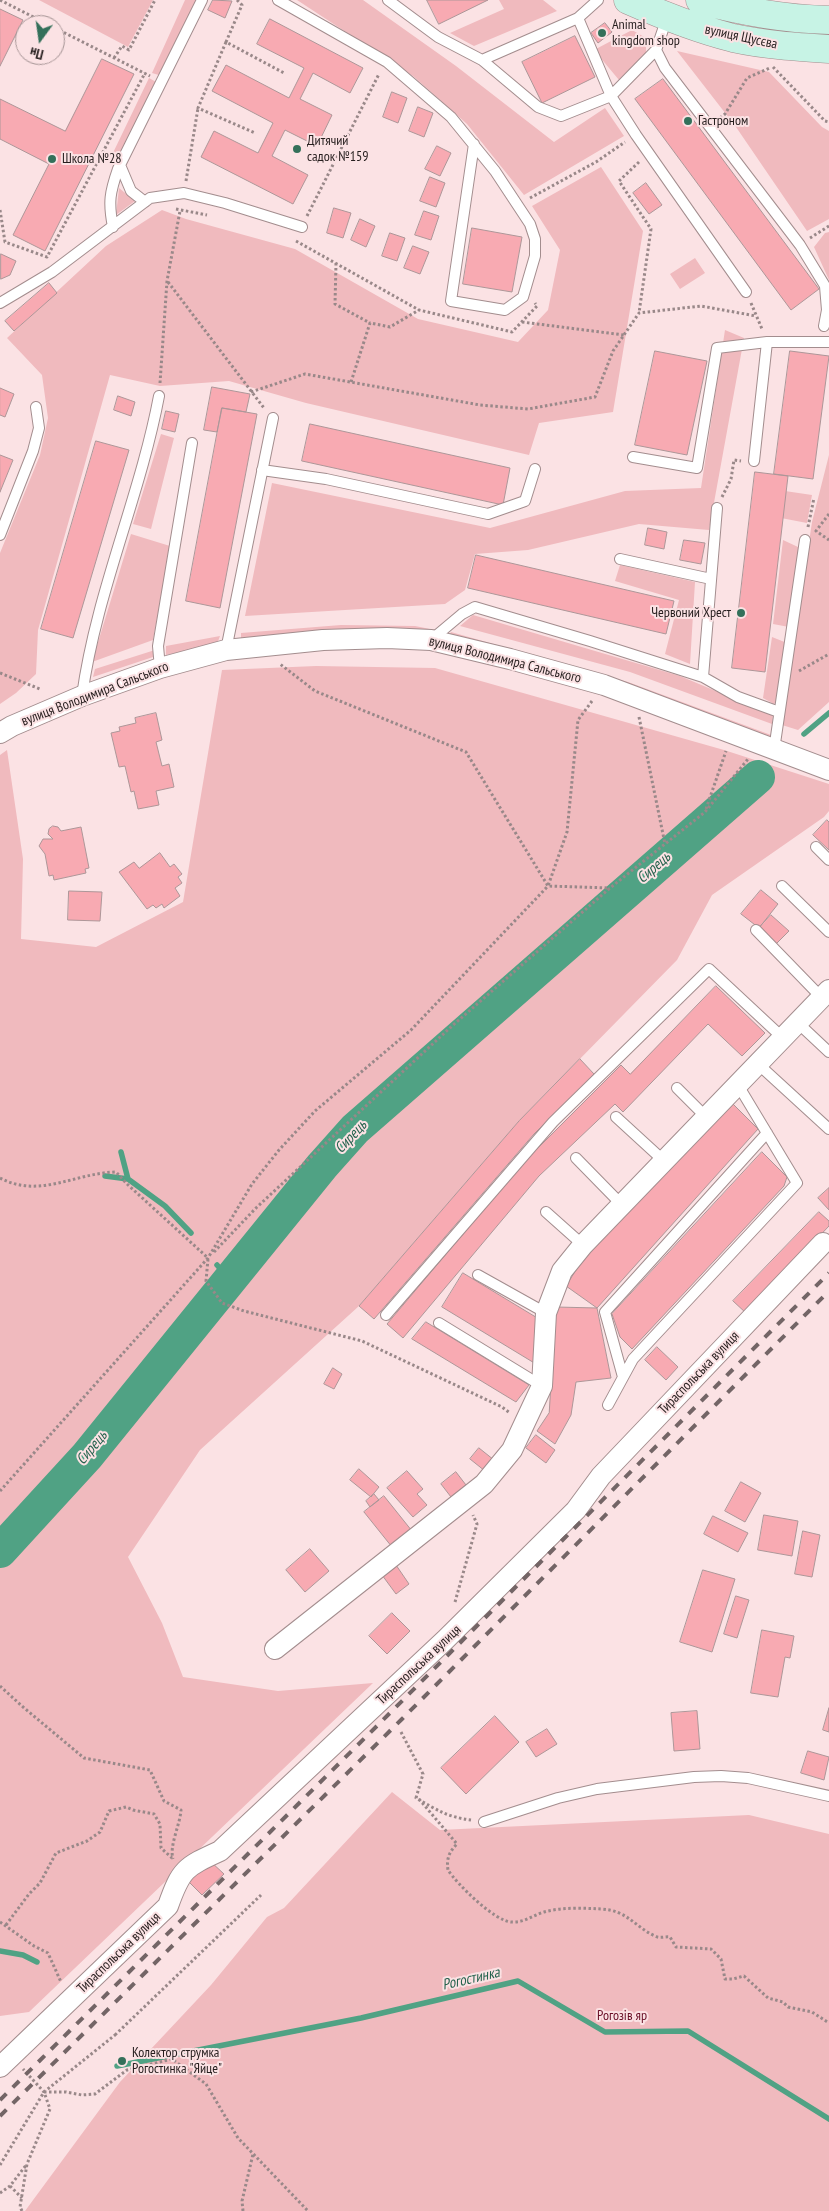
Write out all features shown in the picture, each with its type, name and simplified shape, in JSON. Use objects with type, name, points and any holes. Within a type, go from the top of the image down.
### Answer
[{"type":"main road","name":"вулиця Щусєва","points":[[628,0],[667,17],[733,38],[780,46],[829,49]]},
{"type":"main road","name":"вулиця Щусєва","points":[[700,0],[737,10],[790,19],[829,20]]},
{"type":"street","name":"вулиця Володимира Сальського","points":[[0,733],[19,722],[82,696],[160,668],[226,650],[323,640],[387,638],[431,640],[604,685],[829,770]]},
{"type":"street","points":[[275,1649],[484,1484],[512,1450],[542,1386],[546,1313],[562,1271],[583,1245],[825,994]]},
{"type":"street","name":"Тираспольська вулиця","points":[[6,2061],[168,1906],[178,1879],[194,1863],[220,1851],[445,1640],[576,1510],[601,1476],[823,1243]]},
{"type":"lane","points":[[113,227],[109,206],[111,188],[120,165],[202,0]]},
{"type":"lane","points":[[278,0],[387,62],[451,117],[474,144],[518,205],[530,224],[535,239],[535,256],[523,297],[505,310],[451,301],[474,144]]},
{"type":"lane","points":[[388,0],[438,37],[482,60],[538,107],[560,116],[610,96],[656,50],[667,17]]},
{"type":"lane","points":[[482,60],[578,18],[598,0]]},
{"type":"lane","points":[[578,18],[610,96],[746,292]]},
{"type":"lane","points":[[656,50],[665,68],[800,245],[825,286],[827,310],[824,326]]},
{"type":"lane","points":[[120,165],[131,190],[147,200]]},
{"type":"lane","points":[[0,303],[52,272],[147,200],[184,193],[225,203],[302,227]]},
{"type":"lane","points":[[634,457],[697,468],[717,348],[767,342],[829,342]]},
{"type":"lane","points":[[754,461],[767,342]]},
{"type":"lane","points":[[82,696],[90,648],[151,437],[159,396]]},
{"type":"lane","points":[[0,535],[33,451],[39,428],[36,407]]},
{"type":"lane","points":[[226,650],[273,418]]},
{"type":"lane","points":[[160,668],[158,646],[192,443]]},
{"type":"lane","points":[[262,470],[326,479],[488,514],[525,501],[535,469]]},
{"type":"lane","points":[[703,677],[716,508]]},
{"type":"lane","points":[[774,750],[805,540]]},
{"type":"lane","points":[[620,559],[711,579]]},
{"type":"lane","points":[[431,640],[462,614],[475,607],[703,677],[738,697],[779,712]]},
{"type":"lane","points":[[816,848],[829,860]]},
{"type":"lane","points":[[782,886],[829,932]]},
{"type":"lane","points":[[756,930],[825,994]]},
{"type":"lane","points":[[386,1315],[553,1122],[709,969],[783,1038]]},
{"type":"lane","points":[[798,1023],[829,1052]]},
{"type":"lane","points":[[758,1064],[829,1129]]},
{"type":"lane","points":[[608,1405],[633,1359],[797,1183],[738,1084]]},
{"type":"lane","points":[[677,1088],[706,1117]]},
{"type":"lane","points":[[616,1117],[664,1161]]},
{"type":"lane","points":[[623,1377],[606,1312],[768,1134]]},
{"type":"lane","points":[[576,1158],[622,1205]]},
{"type":"lane","points":[[546,1212],[583,1245]]},
{"type":"lane","points":[[478,1275],[546,1313]]},
{"type":"lane","points":[[439,1323],[542,1386]]},
{"type":"lane","points":[[484,1822],[558,1798],[597,1789],[694,1777],[748,1778],[829,1796]]},
{"type":"path","points":[[0,0],[29,15]]},
{"type":"path","points":[[114,58],[122,46],[129,50],[155,0]]},
{"type":"path","points":[[184,193],[198,108],[242,5],[237,0]]},
{"type":"path","points":[[0,210],[5,242],[47,257],[144,73],[65,33]]},
{"type":"path","points":[[226,42],[284,73]]},
{"type":"path","points":[[709,126],[725,114],[747,78],[773,67]]},
{"type":"path","points":[[302,227],[382,69]]},
{"type":"path","points":[[780,76],[825,122],[829,122]]},
{"type":"path","points":[[198,108],[254,133]]},
{"type":"path","points":[[518,205],[596,162],[636,135]]},
{"type":"path","points":[[251,392],[304,374],[480,405],[528,409],[596,397],[614,350],[639,312],[651,229],[619,182],[648,153]]},
{"type":"path","points":[[147,200],[180,210],[213,216]]},
{"type":"path","points":[[159,396],[167,281],[180,210]]},
{"type":"path","points":[[818,232],[829,226]]},
{"type":"path","points":[[291,240],[336,263],[418,310],[512,332],[537,306],[525,290]]},
{"type":"path","points":[[336,263],[335,304],[370,323],[390,327],[418,310]]},
{"type":"path","points":[[167,281],[273,418]]},
{"type":"path","points":[[639,312],[701,306],[756,316]]},
{"type":"path","points":[[522,322],[624,335]]},
{"type":"path","points":[[351,382],[370,323]]},
{"type":"path","points":[[731,479],[732,467]]},
{"type":"path","points":[[808,527],[814,498]]},
{"type":"path","points":[[829,514],[816,531],[829,540]]},
{"type":"path","points":[[258,646],[315,691],[466,752],[548,886]]},
{"type":"path","points":[[784,679],[829,654]]},
{"type":"path","points":[[0,673],[40,689]]},
{"type":"path","points":[[512,1450],[516,1417],[502,1407],[362,1341],[244,1311],[222,1303],[206,1281],[208,1258],[252,1184],[278,1150],[315,1111],[411,1030],[548,886],[567,832],[578,720],[604,685]]},
{"type":"path","points":[[636,697],[642,737],[665,844]]},
{"type":"path","points":[[705,812],[732,734]]},
{"type":"path","points":[[0,1491],[208,1258],[256,1208],[452,1026],[610,888],[705,812],[742,766]]},
{"type":"path","points":[[548,886],[610,888]]},
{"type":"path","points":[[0,1178],[20,1187],[33,1187],[98,1172],[116,1172],[208,1258]]},
{"type":"path","points":[[454,1605],[477,1524],[466,1498]]},
{"type":"path","points":[[0,1686],[84,1758],[150,1770],[164,1801],[181,1810],[180,1824],[171,1852],[178,1879]]},
{"type":"path","points":[[402,1732],[423,1774],[416,1798],[419,1799],[457,1844],[452,1847],[449,1854],[448,1870],[458,1884],[499,1919],[520,1922],[542,1912],[561,1908],[602,1909],[624,1914],[655,1936],[670,1937],[676,1947],[711,1949],[721,1960],[725,1979],[733,1980],[744,1976],[768,1998],[783,2002],[788,2007],[812,2012],[829,2023]]},
{"type":"path","points":[[419,1799],[437,1811],[452,1817],[484,1822]]},
{"type":"path","points":[[6,1925],[28,1894],[40,1883],[56,1853],[87,1841],[100,1832],[109,1811],[126,1807],[154,1814],[160,1824],[161,1848],[173,1859]]},
{"type":"path","points":[[0,2165],[44,2092],[116,2034],[261,1895]]},
{"type":"path","points":[[0,1922],[34,1946],[48,1953],[63,1987],[77,1993]]},
{"type":"path","points":[[44,2092],[66,2092],[82,2095],[95,2094],[127,2070],[172,2059],[206,2084],[238,2138],[308,2211]]},
{"type":"path","points":[[6,2061],[44,2092],[50,2109],[27,2164],[20,2207],[22,2211]]},
{"type":"path","points":[[243,2211],[242,2201],[253,2154]]},
{"type":"path","points":[[0,2193],[10,2186],[27,2164]]},
{"type":"path","points":[[10,2186],[22,2198]]},
{"type":"green space","points":[[39,0],[153,0],[128,47]]},
{"type":"green space","points":[[185,0],[199,0],[162,76],[152,73]]},
{"type":"green space","points":[[297,0],[363,0],[456,66],[554,142],[605,108],[624,136],[524,195],[467,124],[413,76]]},
{"type":"green space","points":[[499,0],[543,0],[557,11],[474,46],[450,33],[504,9]]},
{"type":"green space","points":[[632,30],[646,38],[646,57],[619,80],[594,50]]},
{"type":"green space","points":[[677,51],[769,72],[822,127],[829,131],[829,219],[807,231],[736,127]]},
{"type":"green space","points":[[149,78],[158,83],[118,161],[111,157]]},
{"type":"green space","points":[[601,167],[643,231],[613,412],[539,423],[529,455],[306,403],[229,381],[160,386],[110,375],[38,630],[36,674],[16,693],[0,704],[0,553],[40,455],[48,418],[42,375],[7,338],[106,246],[162,210],[186,219],[295,249],[418,319],[518,342],[548,310],[560,250],[532,206]]},
{"type":"green space","points":[[119,188],[135,201],[116,215]]},
{"type":"green space","points":[[829,232],[829,280],[814,247],[825,233]]},
{"type":"green space","points":[[695,258],[705,273],[680,289],[670,274]]},
{"type":"green space","points":[[725,330],[744,338],[709,530],[639,524],[528,550],[475,554],[465,590],[445,604],[245,616],[272,483],[490,528],[625,491],[701,488]]},
{"type":"green space","points":[[161,434],[174,438],[151,529],[133,524]]},
{"type":"green space","points":[[829,455],[829,702],[798,730],[782,725],[812,522]]},
{"type":"green space","points":[[785,491],[812,495],[807,523],[781,518]]},
{"type":"green space","points":[[131,534],[170,546],[153,640],[92,662]]},
{"type":"green space","points":[[783,540],[798,547],[800,556],[789,627],[773,624]]},
{"type":"green space","points":[[620,565],[695,582],[690,664],[665,654],[679,600],[615,581]]},
{"type":"green space","points":[[473,615],[680,676],[773,715],[772,724],[630,672],[460,626]]},
{"type":"green space","points":[[341,625],[415,626],[435,630],[430,634],[340,631],[241,638],[241,633]]},
{"type":"green space","points":[[451,632],[628,682],[771,735],[771,740],[448,637]]},
{"type":"green space","points":[[220,636],[217,644],[166,655],[166,646]]},
{"type":"green space","points":[[772,637],[787,643],[782,696],[774,704],[763,698]]},
{"type":"green space","points":[[155,650],[156,656],[93,677],[95,669]]},
{"type":"green space","points":[[316,666],[435,668],[724,750],[829,784],[829,811],[824,817],[712,895],[677,960],[519,1121],[359,1306],[200,1450],[128,1557],[162,1623],[183,1677],[278,1691],[373,1683],[29,2012],[0,2016],[0,755],[7,750],[23,859],[21,939],[96,947],[183,902],[222,670]]},
{"type":"green space","name":"Рогозів яр","points":[[392,1792],[440,1830],[749,1815],[829,1834],[829,2211],[25,2211],[120,2082],[211,1985],[267,1917],[284,1908]]},
{"type":"building","points":[[213,0],[232,1],[225,18],[208,10]]},
{"type":"building","points":[[427,0],[488,0],[439,24]]},
{"type":"building","points":[[0,9],[15,16],[15,36],[0,66]]},
{"type":"building","points":[[270,19],[363,68],[350,93],[313,73],[300,99],[332,115],[317,146],[285,130],[272,156],[308,175],[293,204],[201,157],[214,131],[258,153],[273,123],[212,91],[226,65],[289,98],[304,68],[257,44]]},
{"type":"building","name":"Animal kingdom shop","points":[[605,23],[612,32],[598,43],[591,33]]},
{"type":"building","points":[[575,36],[595,77],[542,103],[522,62]]},
{"type":"building","points":[[102,59],[134,74],[45,251],[13,235],[49,164],[0,139],[0,99],[65,131]]},
{"type":"building","points":[[663,79],[819,289],[791,310],[635,99]]},
{"type":"building","points":[[392,92],[407,98],[398,123],[383,117]]},
{"type":"building","points":[[418,107],[433,113],[424,137],[409,131]]},
{"type":"building","points":[[437,146],[451,153],[440,176],[425,169]]},
{"type":"building","points":[[430,177],[445,183],[436,207],[420,201]]},
{"type":"building","points":[[646,183],[662,205],[649,214],[633,193]]},
{"type":"building","points":[[334,208],[351,213],[343,238],[327,233]]},
{"type":"building","points":[[424,211],[439,216],[431,240],[415,235]]},
{"type":"building","points":[[360,219],[375,226],[366,247],[351,240]]},
{"type":"building","points":[[472,228],[522,237],[512,292],[463,284]]},
{"type":"building","points":[[390,233],[405,238],[397,261],[382,256]]},
{"type":"building","points":[[413,246],[429,252],[420,274],[404,268]]},
{"type":"building","points":[[1,254],[16,261],[10,275],[1,279]]},
{"type":"building","points":[[49,283],[57,293],[14,331],[5,321]]},
{"type":"building","points":[[655,351],[707,361],[687,455],[635,445]]},
{"type":"building","points":[[790,351],[829,356],[813,479],[774,474]]},
{"type":"building","points":[[212,387],[250,394],[246,412],[222,408],[217,432],[204,430]]},
{"type":"building","points":[[0,388],[14,394],[5,417],[0,415]]},
{"type":"building","points":[[118,396],[135,402],[131,416],[114,410]]},
{"type":"building","points":[[222,408],[257,414],[220,608],[186,601]]},
{"type":"building","points":[[166,411],[179,414],[175,432],[162,429]]},
{"type":"building","points":[[310,424],[510,468],[503,505],[302,461]]},
{"type":"building","points":[[96,441],[129,450],[73,638],[41,629]]},
{"type":"building","points":[[0,455],[13,460],[0,492]]},
{"type":"building","points":[[755,472],[788,476],[765,672],[732,668]]},
{"type":"building","points":[[648,528],[667,532],[664,549],[645,545]]},
{"type":"building","points":[[684,540],[705,543],[701,564],[680,560]]},
{"type":"building","points":[[476,555],[674,601],[666,634],[468,588]]},
{"type":"building","points":[[156,713],[162,740],[156,742],[162,766],[169,764],[174,787],[156,791],[159,805],[138,809],[134,791],[131,792],[125,766],[119,767],[111,733],[120,731],[119,727],[136,723],[135,718]]},
{"type":"building","points":[[827,820],[829,822],[829,850],[813,835]]},
{"type":"building","points":[[53,826],[58,827],[61,831],[81,827],[89,868],[85,869],[86,873],[54,880],[53,875],[49,876],[45,854],[39,846],[43,839],[53,839],[48,834],[49,829]]},
{"type":"building","points":[[160,853],[170,867],[174,864],[182,874],[178,877],[182,883],[175,888],[180,896],[164,908],[162,904],[156,908],[153,905],[147,909],[119,872],[134,862],[139,868]]},
{"type":"building","points":[[761,890],[778,904],[759,928],[741,914]]},
{"type":"building","points":[[69,891],[102,892],[100,921],[68,920]]},
{"type":"building","points":[[771,915],[789,931],[776,944],[759,928]]},
{"type":"building","points":[[716,986],[765,1033],[742,1056],[708,1024],[623,1112],[615,1104],[539,1176],[403,1338],[387,1324],[523,1163],[621,1065],[630,1074]]},
{"type":"building","points":[[580,1059],[594,1074],[534,1134],[374,1319],[359,1306],[519,1121]]},
{"type":"building","points":[[732,1103],[758,1129],[597,1308],[566,1286],[586,1254]]},
{"type":"building","points":[[762,1152],[787,1177],[784,1186],[632,1349],[620,1337],[612,1314]]},
{"type":"building","points":[[829,1188],[829,1210],[818,1198]]},
{"type":"building","points":[[819,1212],[829,1221],[829,1226],[746,1313],[733,1301]]},
{"type":"building","points":[[463,1273],[539,1319],[536,1364],[442,1307]]},
{"type":"building","points":[[556,1307],[597,1308],[611,1378],[576,1382],[571,1415],[555,1444],[537,1431],[549,1413]]},
{"type":"building","points":[[426,1322],[529,1385],[516,1402],[412,1339]]},
{"type":"building","points":[[657,1347],[678,1367],[666,1380],[645,1360]]},
{"type":"building","points":[[333,1368],[342,1374],[334,1389],[324,1384]]},
{"type":"building","points":[[536,1435],[555,1450],[546,1463],[526,1448]]},
{"type":"building","points":[[479,1448],[494,1460],[485,1471],[470,1459]]},
{"type":"building","points":[[359,1469],[379,1487],[371,1497],[350,1480]]},
{"type":"building","points":[[407,1471],[423,1489],[417,1494],[427,1505],[413,1517],[387,1488]]},
{"type":"building","points":[[456,1472],[466,1485],[451,1497],[441,1484]]},
{"type":"building","points":[[741,1482],[761,1493],[745,1522],[725,1511]]},
{"type":"building","points":[[374,1494],[379,1500],[370,1507],[366,1501]]},
{"type":"building","points":[[384,1496],[412,1531],[392,1547],[364,1512]]},
{"type":"building","points":[[764,1515],[798,1521],[792,1556],[758,1550]]},
{"type":"building","points":[[713,1516],[748,1533],[738,1552],[704,1534]]},
{"type":"building","points":[[803,1531],[820,1535],[812,1577],[795,1574]]},
{"type":"building","points":[[310,1549],[329,1571],[305,1592],[286,1570]]},
{"type":"building","points":[[396,1565],[409,1584],[396,1594],[382,1575]]},
{"type":"building","points":[[703,1570],[735,1579],[712,1652],[680,1642]]},
{"type":"building","points":[[736,1596],[749,1600],[737,1638],[724,1634]]},
{"type":"building","points":[[392,1613],[410,1631],[387,1654],[369,1636]]},
{"type":"building","points":[[762,1630],[794,1636],[790,1658],[785,1657],[778,1697],[751,1693]]},
{"type":"building","points":[[829,1708],[829,1732],[823,1730]]},
{"type":"building","points":[[697,1711],[700,1749],[674,1751],[671,1713]]},
{"type":"building","points":[[495,1716],[519,1742],[466,1794],[441,1768]]},
{"type":"building","points":[[547,1729],[557,1744],[536,1757],[526,1742]]},
{"type":"building","points":[[808,1751],[829,1757],[824,1780],[801,1773]]},
{"type":"building","points":[[210,1861],[224,1874],[202,1895],[189,1882]]},
{"type":"waterway","name":"Сирець","points":[[804,734],[829,713]]},
{"type":"waterway","name":"Сирець","points":[[0,1551],[87,1456],[322,1166],[355,1129],[758,777]]},
{"type":"waterway","points":[[121,1152],[128,1179]]},
{"type":"waterway","points":[[105,1176],[128,1179],[165,1206],[191,1233]]},
{"type":"waterway","points":[[217,1265],[230,1280]]},
{"type":"waterway","name":"Рогостинка","points":[[0,1951],[23,1955],[37,1962]]},
{"type":"waterway","name":"Рогостинка","points":[[117,2066],[361,2018],[518,1981],[605,2032],[688,2031],[829,2119]]},
{"type":"railway","points":[[0,2100],[829,1273]]},
{"type":"railway","points":[[0,2116],[402,1719],[829,1291]]},
{"type":"place","name":"Animal kingdom shop","points":[[602,33]]},
{"type":"place","name":"Гастроном","points":[[688,121]]},
{"type":"place","name":"Дитячий садок №159","points":[[297,149]]},
{"type":"place","name":"Школа №28","points":[[52,159]]},
{"type":"place","name":"Червоний Хрест","points":[[741,613]]},
{"type":"place","name":"Колектор струмка Рогостинка \"Яйце\"","points":[[122,2061]]}]
